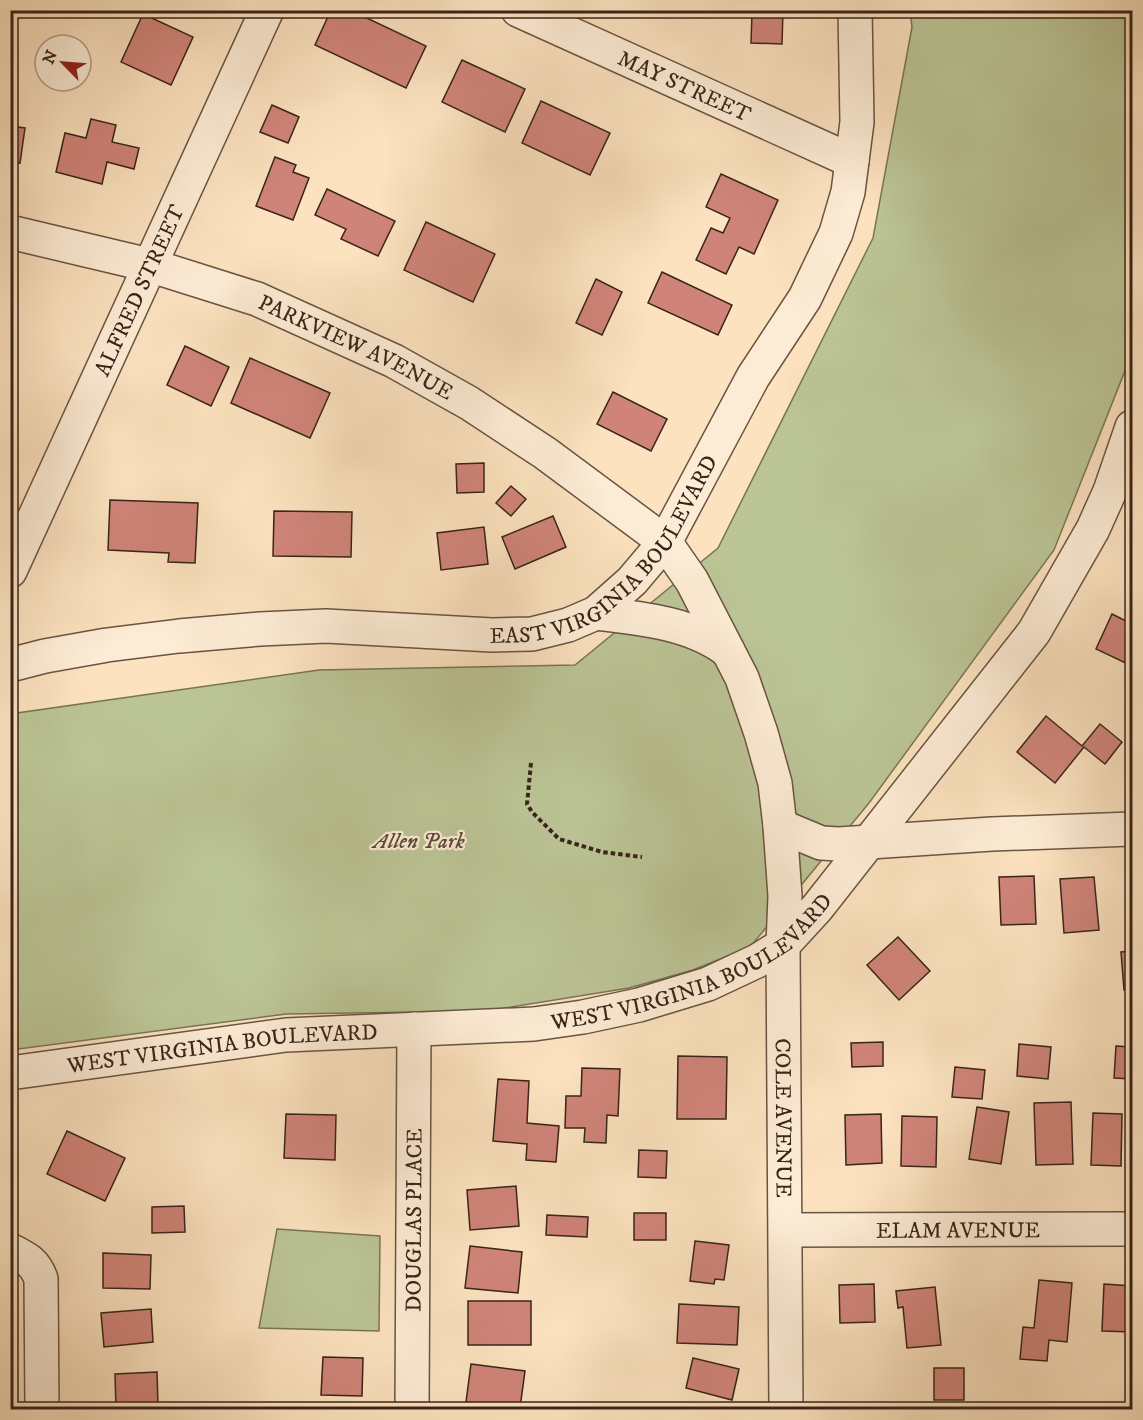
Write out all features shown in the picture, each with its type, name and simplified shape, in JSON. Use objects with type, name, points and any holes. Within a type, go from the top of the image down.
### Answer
[{"type":"street","name":"ALFRED STREET","points":[[10,571],[267,10]]},
{"type":"street","name":"MAY STREET","points":[[518,10],[852,161]]},
{"type":"street","name":"EAST VIRGINIA BOULEVARD","points":[[10,665],[107,645],[260,629],[327,626],[492,635],[532,634],[568,625],[596,613],[632,581],[665,542],[753,377],[805,298],[836,233],[848,192],[857,122],[855,10]]},
{"type":"street","name":"PARKVIEW AVENUE","points":[[10,232],[149,265],[257,299],[394,361],[469,403],[665,542]]},
{"type":"street","name":"WEST VIRGINIA BOULEVARD","points":[[10,1073],[286,1035],[534,1024],[639,1005],[708,984],[757,962],[783,945],[817,908],[869,844],[913,784],[1008,668],[1034,632],[1093,529],[1130,440]]},
{"type":"street","name":"COLE AVENUE","points":[[665,542],[692,581],[742,678],[775,783],[785,896],[783,945],[786,1410]]},
{"type":"street","points":[[596,613],[653,621],[692,632],[716,642],[728,651]]},
{"type":"street","points":[[780,826],[821,843],[869,844],[981,835],[1132,828]]},
{"type":"street","name":"DOUGLAS PLACE","points":[[412,1410],[414,1029]]},
{"type":"street","name":"ELAM AVENUE","points":[[786,1230],[1132,1229]]},
{"type":"street","points":[[10,1250],[28,1259],[37,1267],[41,1279],[42,1410]]},
{"type":"path","points":[[531,764],[528,804],[532,812],[559,839],[602,852],[642,857]]},
{"type":"green space","name":"Allen Park","points":[[910,11],[1132,11],[1132,353],[1054,550],[869,803],[750,947],[693,970],[629,988],[487,1011],[286,1014],[11,1050],[10,714],[319,670],[575,665],[718,548],[873,238],[912,27]]},
{"type":"green space","points":[[277,1229],[380,1236],[379,1331],[259,1328]]},
{"type":"building","points":[[331,10],[350,10],[426,46],[406,88],[315,45]]},
{"type":"building","points":[[712,10],[783,10],[782,44],[751,43],[752,13]]},
{"type":"building","points":[[143,14],[193,37],[171,85],[121,62]]},
{"type":"building","points":[[462,60],[525,89],[505,132],[442,102]]},
{"type":"building","points":[[541,101],[610,133],[590,175],[522,143]]},
{"type":"building","points":[[272,105],[299,117],[288,143],[260,132]]},
{"type":"building","points":[[91,119],[116,125],[112,142],[139,148],[134,169],[107,162],[102,184],[56,172],[65,133],[86,138]]},
{"type":"building","points":[[10,126],[25,128],[20,163],[10,161]]},
{"type":"building","points":[[275,157],[296,165],[293,172],[309,178],[293,220],[256,206]]},
{"type":"building","points":[[721,174],[778,200],[754,254],[739,247],[726,274],[696,260],[711,228],[723,233],[730,218],[706,207]]},
{"type":"building","points":[[327,189],[395,221],[378,256],[341,239],[346,229],[315,215]]},
{"type":"building","points":[[426,222],[495,254],[473,302],[404,270]]},
{"type":"building","points":[[662,272],[732,305],[718,335],[648,303]]},
{"type":"building","points":[[596,279],[622,292],[602,335],[576,323]]},
{"type":"building","points":[[185,346],[229,367],[211,406],[167,385]]},
{"type":"building","points":[[250,358],[330,393],[310,438],[231,403]]},
{"type":"building","points":[[613,392],[667,419],[651,451],[597,424]]},
{"type":"building","points":[[484,463],[484,492],[457,493],[456,464]]},
{"type":"building","points":[[511,486],[526,499],[511,516],[496,503]]},
{"type":"building","points":[[110,500],[198,503],[195,563],[168,562],[169,553],[108,550]]},
{"type":"building","points":[[274,511],[352,512],[351,557],[273,556]]},
{"type":"building","points":[[553,516],[566,547],[515,569],[502,537]]},
{"type":"building","points":[[484,527],[488,564],[441,570],[437,533]]},
{"type":"building","points":[[1112,614],[1132,624],[1132,666],[1096,649]]},
{"type":"building","points":[[1046,716],[1082,746],[1100,724],[1122,742],[1105,764],[1084,747],[1055,783],[1017,752]]},
{"type":"building","points":[[1034,876],[1036,924],[1001,925],[999,877]]},
{"type":"building","points":[[1094,877],[1099,930],[1064,933],[1060,879]]},
{"type":"building","points":[[898,937],[930,971],[899,1000],[867,965]]},
{"type":"building","points":[[1132,951],[1132,989],[1124,990],[1121,952]]},
{"type":"building","points":[[883,1042],[883,1066],[852,1067],[851,1043]]},
{"type":"building","points":[[1019,1044],[1051,1047],[1048,1079],[1017,1076]]},
{"type":"building","points":[[1116,1046],[1132,1047],[1132,1079],[1114,1078]]},
{"type":"building","points":[[678,1056],[727,1057],[726,1119],[677,1119]]},
{"type":"building","points":[[955,1067],[985,1070],[982,1099],[952,1097]]},
{"type":"building","points":[[582,1068],[620,1069],[618,1116],[607,1115],[606,1143],[584,1142],[585,1128],[565,1128],[566,1096],[581,1096]]},
{"type":"building","points":[[498,1079],[529,1081],[527,1123],[559,1126],[556,1162],[526,1160],[527,1144],[493,1141]]},
{"type":"building","points":[[1071,1102],[1073,1164],[1036,1165],[1034,1103]]},
{"type":"building","points":[[977,1107],[1009,1112],[1001,1164],[969,1159]]},
{"type":"building","points":[[1093,1113],[1122,1114],[1121,1166],[1091,1165]]},
{"type":"building","points":[[286,1114],[336,1115],[335,1160],[284,1158]]},
{"type":"building","points":[[881,1114],[882,1163],[846,1165],[845,1115]]},
{"type":"building","points":[[902,1116],[937,1117],[936,1167],[901,1166]]},
{"type":"building","points":[[67,1131],[125,1158],[105,1201],[47,1174]]},
{"type":"building","points":[[639,1150],[667,1151],[666,1178],[638,1177]]},
{"type":"building","points":[[516,1186],[519,1226],[470,1230],[467,1190]]},
{"type":"building","points":[[184,1206],[185,1232],[152,1233],[152,1207]]},
{"type":"building","points":[[634,1213],[666,1213],[666,1240],[634,1240]]},
{"type":"building","points":[[547,1215],[588,1217],[587,1237],[546,1235]]},
{"type":"building","points":[[695,1241],[729,1245],[724,1280],[715,1279],[714,1284],[690,1281]]},
{"type":"building","points":[[470,1246],[522,1252],[518,1293],[465,1288]]},
{"type":"building","points":[[103,1253],[151,1255],[150,1289],[103,1288]]},
{"type":"building","points":[[1039,1280],[1072,1283],[1067,1342],[1049,1340],[1047,1361],[1020,1359],[1023,1327],[1034,1328]]},
{"type":"building","points":[[874,1284],[875,1322],[840,1323],[839,1285]]},
{"type":"building","points":[[1104,1284],[1132,1286],[1132,1332],[1102,1331]]},
{"type":"building","points":[[935,1287],[941,1345],[907,1348],[903,1307],[898,1308],[896,1291]]},
{"type":"building","points":[[468,1301],[531,1301],[531,1345],[468,1345]]},
{"type":"building","points":[[679,1304],[739,1307],[737,1345],[677,1343]]},
{"type":"building","points":[[151,1309],[153,1342],[104,1347],[101,1313]]},
{"type":"building","points":[[323,1357],[363,1358],[362,1396],[321,1395]]},
{"type":"building","points":[[693,1358],[739,1369],[732,1400],[686,1388]]},
{"type":"building","points":[[471,1364],[525,1371],[520,1408],[466,1402]]},
{"type":"building","points":[[934,1368],[964,1368],[964,1400],[934,1400]]},
{"type":"building","points":[[157,1372],[158,1407],[116,1409],[115,1374]]}]
